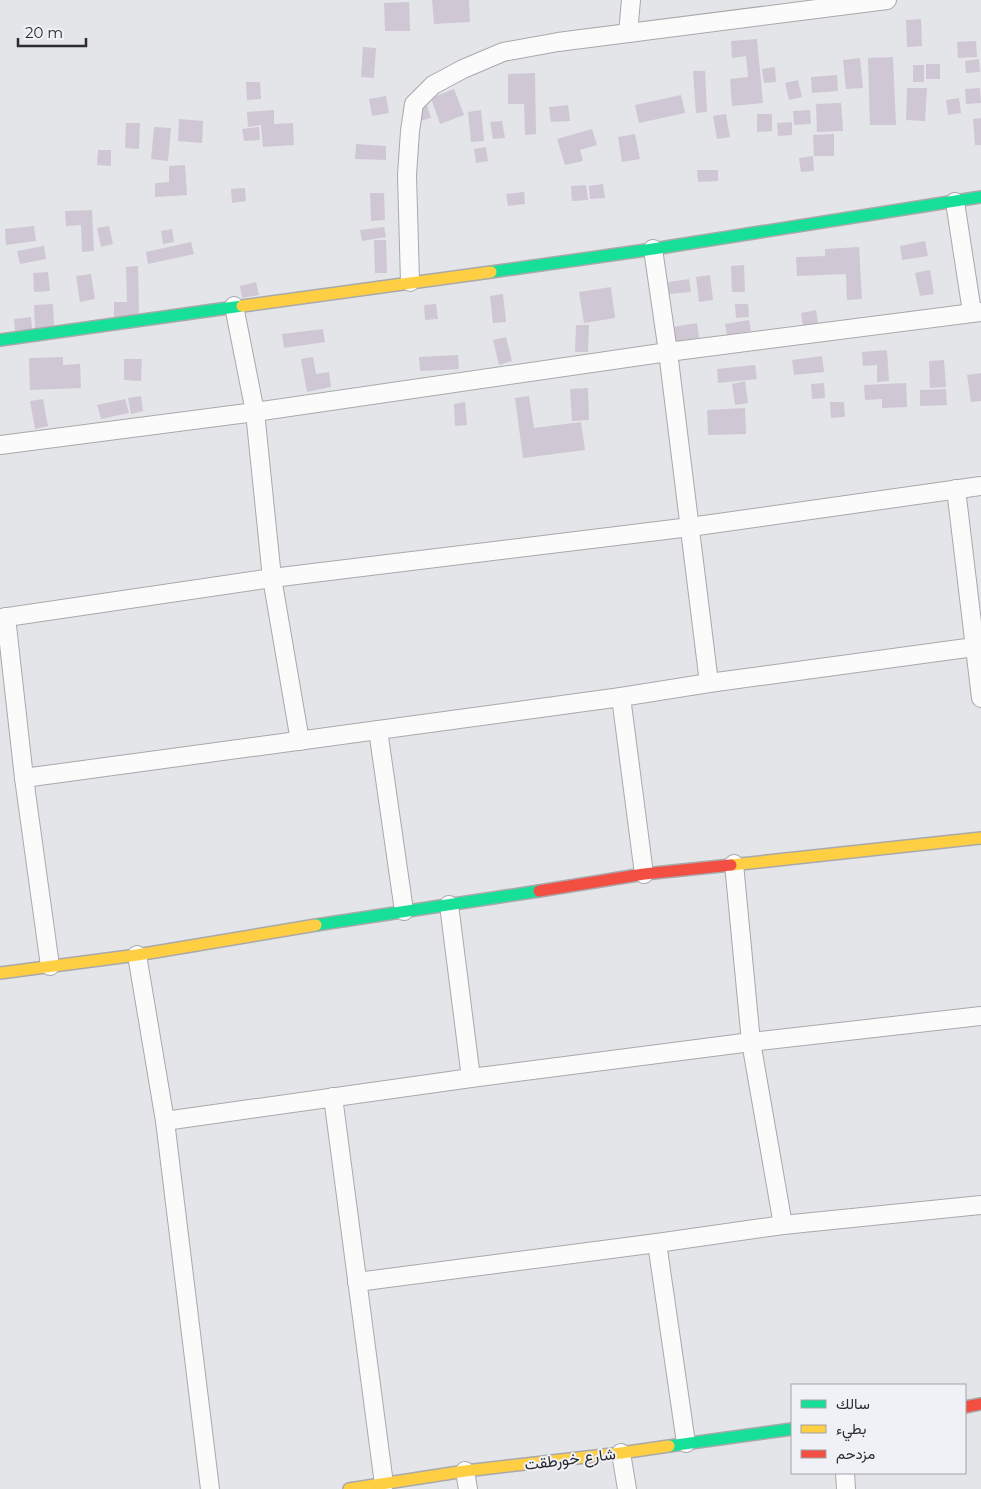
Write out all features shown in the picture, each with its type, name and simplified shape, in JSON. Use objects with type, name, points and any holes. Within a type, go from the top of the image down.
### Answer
[{"type":"street","points":[[628,32],[630,0]]},
{"type":"street","points":[[410,282],[407,175],[410,131],[414,104],[433,85],[463,69],[503,52],[628,32],[887,0]]},
{"type":"street","points":[[0,340],[653,248],[981,197]]},
{"type":"street","points":[[0,445],[255,412],[668,352],[977,312],[956,202]]},
{"type":"street","points":[[653,248],[668,352],[709,683]]},
{"type":"street","points":[[234,306],[255,412],[272,578],[300,740]]},
{"type":"street","points":[[50,966],[3,618],[272,578],[690,527],[981,486]]},
{"type":"street","points":[[956,489],[981,698]]},
{"type":"street","points":[[24,778],[974,647]]},
{"type":"street","points":[[620,697],[644,874]]},
{"type":"street","points":[[378,730],[404,910]]},
{"type":"street","points":[[0,973],[137,956],[404,910],[449,905],[644,874],[981,838]]},
{"type":"street","points":[[734,864],[751,1042],[783,1225]]},
{"type":"street","points":[[449,905],[470,1078]]},
{"type":"street","points":[[137,956],[165,1121],[210,1489]]},
{"type":"street","points":[[165,1121],[470,1078],[751,1042],[981,1016]]},
{"type":"street","points":[[333,1097],[384,1484]]},
{"type":"street","points":[[357,1282],[783,1225],[981,1204]]},
{"type":"street","points":[[657,1243],[686,1443]]},
{"type":"street","points":[[966,1407],[981,1404]]},
{"type":"street","name":"شارع خورطقت","points":[[348,1489],[465,1471],[621,1453],[791,1429]]},
{"type":"street","points":[[621,1453],[626,1489]]},
{"type":"street","points":[[465,1471],[468,1489]]},
{"type":"street","points":[[845,1474],[846,1489]]},
{"type":"building","points":[[432,0],[469,0],[470,22],[434,24]]},
{"type":"building","points":[[409,2],[410,31],[385,31],[384,3]]},
{"type":"building","points":[[921,19],[922,46],[907,47],[906,20]]},
{"type":"building","points":[[757,39],[763,103],[732,106],[730,79],[748,77],[746,56],[732,58],[731,41]]},
{"type":"building","points":[[976,41],[977,57],[958,58],[957,42]]},
{"type":"building","points":[[363,47],[376,48],[374,78],[361,77]]},
{"type":"building","points":[[893,57],[896,125],[870,125],[868,58]]},
{"type":"building","points":[[860,58],[863,88],[846,89],[843,60]]},
{"type":"building","points":[[979,59],[980,72],[966,73],[965,61]]},
{"type":"building","points":[[926,64],[940,64],[940,79],[926,79]]},
{"type":"building","points":[[913,65],[924,65],[924,82],[913,82]]},
{"type":"building","points":[[775,67],[776,82],[764,83],[762,69]]},
{"type":"building","points":[[693,71],[705,71],[707,112],[696,113]]},
{"type":"building","points":[[535,73],[536,134],[525,135],[524,104],[508,104],[508,74]]},
{"type":"building","points":[[837,75],[838,91],[812,93],[811,77]]},
{"type":"building","points":[[798,80],[802,97],[789,100],[785,83]]},
{"type":"building","points":[[246,82],[260,82],[261,99],[247,100]]},
{"type":"building","points":[[907,88],[927,88],[925,121],[906,120]]},
{"type":"building","points":[[980,88],[981,103],[966,104],[965,89]]},
{"type":"building","points":[[454,89],[464,115],[440,124],[431,98]]},
{"type":"building","points":[[681,95],[685,113],[639,123],[635,105]]},
{"type":"building","points":[[386,96],[389,113],[372,116],[369,99]]},
{"type":"building","points":[[959,98],[961,113],[948,115],[946,100]]},
{"type":"building","points":[[426,102],[431,118],[417,122],[412,106]]},
{"type":"building","points":[[841,103],[843,131],[817,132],[816,104]]},
{"type":"building","points":[[568,105],[570,121],[551,122],[549,107]]},
{"type":"building","points":[[274,110],[274,124],[293,123],[294,145],[263,147],[261,125],[248,127],[247,112]]},
{"type":"building","points":[[481,110],[484,141],[471,142],[468,112]]},
{"type":"building","points":[[810,110],[811,124],[794,125],[793,111]]},
{"type":"building","points":[[726,114],[730,137],[717,139],[713,116]]},
{"type":"building","points":[[757,114],[772,114],[772,131],[757,132]]},
{"type":"building","points":[[981,118],[981,145],[975,145],[973,119]]},
{"type":"building","points":[[179,119],[203,121],[202,143],[178,141]]},
{"type":"building","points":[[502,121],[505,138],[493,139],[490,122]]},
{"type":"building","points":[[792,122],[792,135],[778,136],[777,123]]},
{"type":"building","points":[[126,123],[140,123],[139,149],[125,148]]},
{"type":"building","points":[[154,127],[171,128],[168,161],[151,159]]},
{"type":"building","points":[[259,127],[260,140],[244,141],[242,129]]},
{"type":"building","points":[[592,129],[597,145],[580,150],[583,161],[565,165],[557,139]]},
{"type":"building","points":[[635,134],[640,159],[622,162],[618,137]]},
{"type":"building","points":[[834,134],[834,156],[814,156],[813,135]]},
{"type":"building","points":[[356,144],[386,146],[386,160],[355,159]]},
{"type":"building","points":[[486,147],[488,161],[476,163],[474,149]]},
{"type":"building","points":[[98,150],[111,150],[111,166],[97,165]]},
{"type":"building","points":[[813,156],[814,171],[801,172],[799,158]]},
{"type":"building","points":[[185,165],[187,195],[155,197],[155,183],[169,182],[169,166]]},
{"type":"building","points":[[697,170],[718,170],[718,181],[698,182]]},
{"type":"building","points":[[603,184],[605,198],[590,199],[589,186]]},
{"type":"building","points":[[586,185],[588,200],[572,201],[571,186]]},
{"type":"building","points":[[245,188],[246,201],[232,203],[231,189]]},
{"type":"building","points":[[524,192],[525,204],[508,206],[506,194]]},
{"type":"building","points":[[370,193],[384,193],[385,220],[371,221]]},
{"type":"building","points":[[92,210],[94,251],[82,252],[81,225],[66,226],[65,211]]},
{"type":"building","points":[[34,226],[36,241],[6,245],[5,229]]},
{"type":"building","points":[[109,226],[113,244],[101,247],[97,228]]},
{"type":"building","points":[[384,227],[386,237],[362,241],[360,230]]},
{"type":"building","points":[[172,229],[174,242],[163,244],[161,231]]},
{"type":"building","points":[[374,240],[386,240],[387,273],[375,273]]},
{"type":"building","points":[[925,241],[928,256],[902,260],[900,246]]},
{"type":"building","points":[[191,242],[194,254],[148,264],[146,252]]},
{"type":"building","points":[[44,246],[46,259],[20,264],[17,251]]},
{"type":"building","points":[[859,247],[862,299],[847,300],[846,274],[797,276],[796,257],[825,256],[825,249]]},
{"type":"building","points":[[744,265],[745,292],[732,292],[731,266]]},
{"type":"building","points":[[138,266],[139,316],[114,317],[114,302],[127,302],[126,267]]},
{"type":"building","points":[[930,270],[934,294],[920,296],[915,273]]},
{"type":"building","points":[[48,272],[50,291],[34,292],[33,273]]},
{"type":"building","points":[[91,274],[95,299],[80,302],[76,276]]},
{"type":"building","points":[[710,275],[713,300],[699,302],[696,277]]},
{"type":"building","points":[[689,279],[691,292],[669,294],[668,282]]},
{"type":"building","points":[[256,282],[259,295],[242,298],[240,286]]},
{"type":"building","points":[[611,287],[615,318],[584,323],[579,292]]},
{"type":"building","points":[[503,294],[506,322],[493,323],[490,296]]},
{"type":"building","points":[[53,304],[54,327],[35,328],[34,305]]},
{"type":"building","points":[[436,304],[438,319],[425,320],[424,305]]},
{"type":"building","points":[[735,304],[748,304],[749,317],[736,318]]},
{"type":"building","points":[[816,310],[818,323],[803,326],[801,313]]},
{"type":"building","points":[[31,317],[32,329],[15,331],[14,319]]},
{"type":"building","points":[[749,320],[751,331],[727,335],[725,324]]},
{"type":"building","points":[[697,323],[699,338],[675,342],[673,327]]},
{"type":"building","points":[[576,325],[589,325],[588,352],[575,352]]},
{"type":"building","points":[[323,329],[325,342],[284,348],[282,334]]},
{"type":"building","points":[[506,337],[512,361],[499,365],[493,340]]},
{"type":"building","points":[[887,350],[889,381],[877,382],[877,365],[863,366],[862,352]]},
{"type":"building","points":[[458,355],[459,369],[420,371],[419,357]]},
{"type":"building","points":[[822,356],[824,372],[794,375],[792,360]]},
{"type":"building","points":[[63,357],[63,365],[80,364],[81,388],[30,390],[29,358]]},
{"type":"building","points":[[313,357],[316,374],[329,372],[331,387],[307,392],[301,359]]},
{"type":"building","points":[[124,359],[142,359],[141,381],[124,380]]},
{"type":"building","points":[[944,360],[946,387],[930,388],[929,361]]},
{"type":"building","points":[[755,365],[757,379],[718,383],[717,369]]},
{"type":"building","points":[[981,373],[981,401],[971,402],[967,375]]},
{"type":"building","points":[[745,381],[748,403],[735,405],[732,384]]},
{"type":"building","points":[[824,383],[825,398],[812,399],[811,384]]},
{"type":"building","points":[[906,383],[907,407],[882,408],[882,399],[865,400],[864,385]]},
{"type":"building","points":[[588,388],[589,420],[572,421],[570,389]]},
{"type":"building","points":[[946,389],[947,405],[920,406],[920,390]]},
{"type":"building","points":[[141,396],[143,411],[131,414],[128,398]]},
{"type":"building","points":[[529,396],[534,428],[581,422],[585,450],[523,458],[515,398]]},
{"type":"building","points":[[43,399],[48,426],[35,429],[30,401]]},
{"type":"building","points":[[125,399],[129,413],[101,419],[97,405]]},
{"type":"building","points":[[465,402],[467,425],[455,426],[454,404]]},
{"type":"building","points":[[830,402],[844,402],[845,417],[831,418]]},
{"type":"building","points":[[745,408],[746,434],[708,435],[707,410]]},
{"type":"traffic: fast","points":[[491,272],[653,249],[981,197]]},
{"type":"traffic: fast","points":[[0,340],[242,306]]},
{"type":"traffic: fast","points":[[316,925],[539,891]]},
{"type":"traffic: fast","points":[[669,1446],[791,1429]]},
{"type":"traffic: slow","points":[[242,306],[491,272]]},
{"type":"traffic: slow","points":[[731,865],[981,838]]},
{"type":"traffic: slow","points":[[0,973],[137,955],[316,925]]},
{"type":"traffic: slow","points":[[349,1489],[465,1471],[669,1446]]},
{"type":"traffic: jam","points":[[539,891],[644,874],[731,865]]},
{"type":"traffic: jam","points":[[966,1407],[981,1404]]}]
